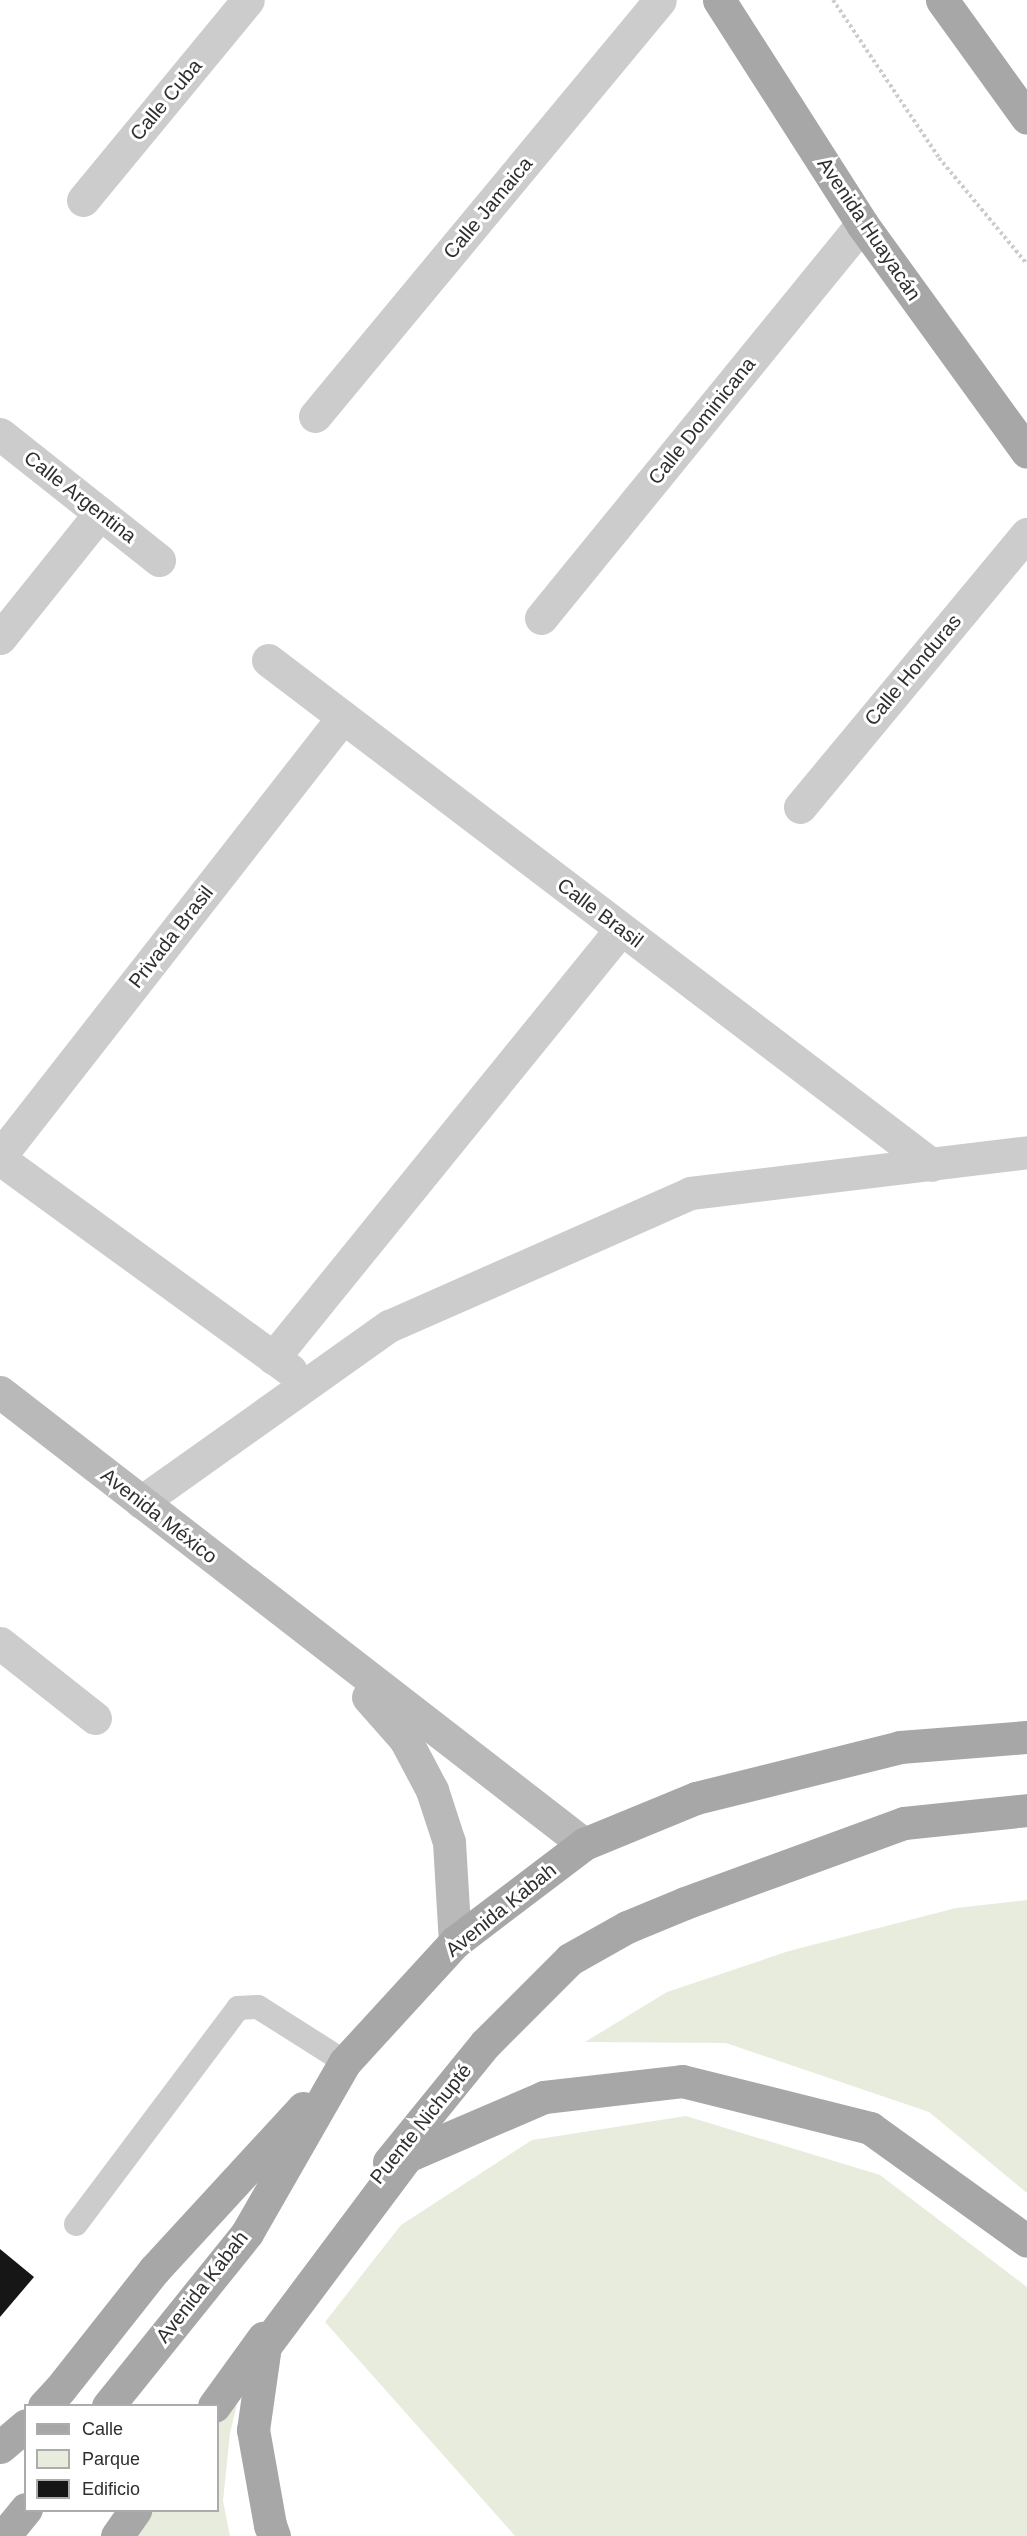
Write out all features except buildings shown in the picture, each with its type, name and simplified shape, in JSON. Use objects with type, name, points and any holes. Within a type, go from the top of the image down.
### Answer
[{"type":"main road","name":"Avenida Huayacán","points":[[719,0],[862,225],[1027,452]]},
{"type":"main road","points":[[942,0],[1027,118]]},
{"type":"main road","name":"Avenida Kabah","points":[[110,2404],[247,2233],[345,2062],[455,1942],[584,1844],[696,1797],[900,1747],[1027,1737]]},
{"type":"main road","name":"Puente Nichupté","points":[[215,2404],[384,2168],[500,2028],[570,1959],[627,1927],[685,1903],[904,1823],[1027,1810]]},
{"type":"main road","points":[[46,2404],[154,2270],[345,2062]]},
{"type":"main road","points":[[274,2536],[253,2430],[265,2346],[407,2156],[544,2097],[682,2081],[870,2128],[1027,2241]]},
{"type":"main road","points":[[0,2447],[24,2427]]},
{"type":"main road","points":[[4,2536],[24,2511]]},
{"type":"main road","points":[[117,2536],[134,2512]]},
{"type":"street","name":"Calle Cuba","points":[[83,200],[249,0]]},
{"type":"street","name":"Calle Jamaica","points":[[315,416],[660,0]]},
{"type":"street","name":"Calle Dominicana","points":[[541,618],[862,225]]},
{"type":"street","name":"Calle Argentina","points":[[0,434],[159,560]]},
{"type":"street","points":[[0,639],[100,513]]},
{"type":"street","name":"Calle Honduras","points":[[800,807],[1027,534]]},
{"type":"street","name":"Calle Brasil","points":[[268,660],[932,1165]]},
{"type":"street","name":"Privada Brasil","points":[[309,1383],[0,1158],[343,717]]},
{"type":"street","points":[[273,1358],[621,928]]},
{"type":"street","points":[[141,1502],[389,1326],[690,1193],[1027,1152]]},
{"type":"street","name":"Avenida México","points":[[0,1392],[584,1844]]},
{"type":"street","name":"Avenida México","points":[[317,1639],[405,1738],[432,1790],[449,1842],[455,1942]]},
{"type":"street","points":[[5,1658],[95,1718]]},
{"type":"lane","points":[[76,2224],[238,2008],[258,2007],[345,2062]]},
{"type":"path","points":[[832,0],[939,158],[1027,264]]},
{"type":"green space","points":[[1027,1900],[1027,2193],[929,2112],[726,2043],[585,2042],[667,1992],[789,1951],[956,1908]]},
{"type":"green space","points":[[686,2116],[880,2175],[1027,2287],[1027,2536],[515,2536],[325,2322],[401,2225],[532,2140]]},
{"type":"green space","points":[[244,2375],[230,2433],[223,2501],[230,2536],[122,2536],[140,2512],[219,2512],[219,2409]]}]
